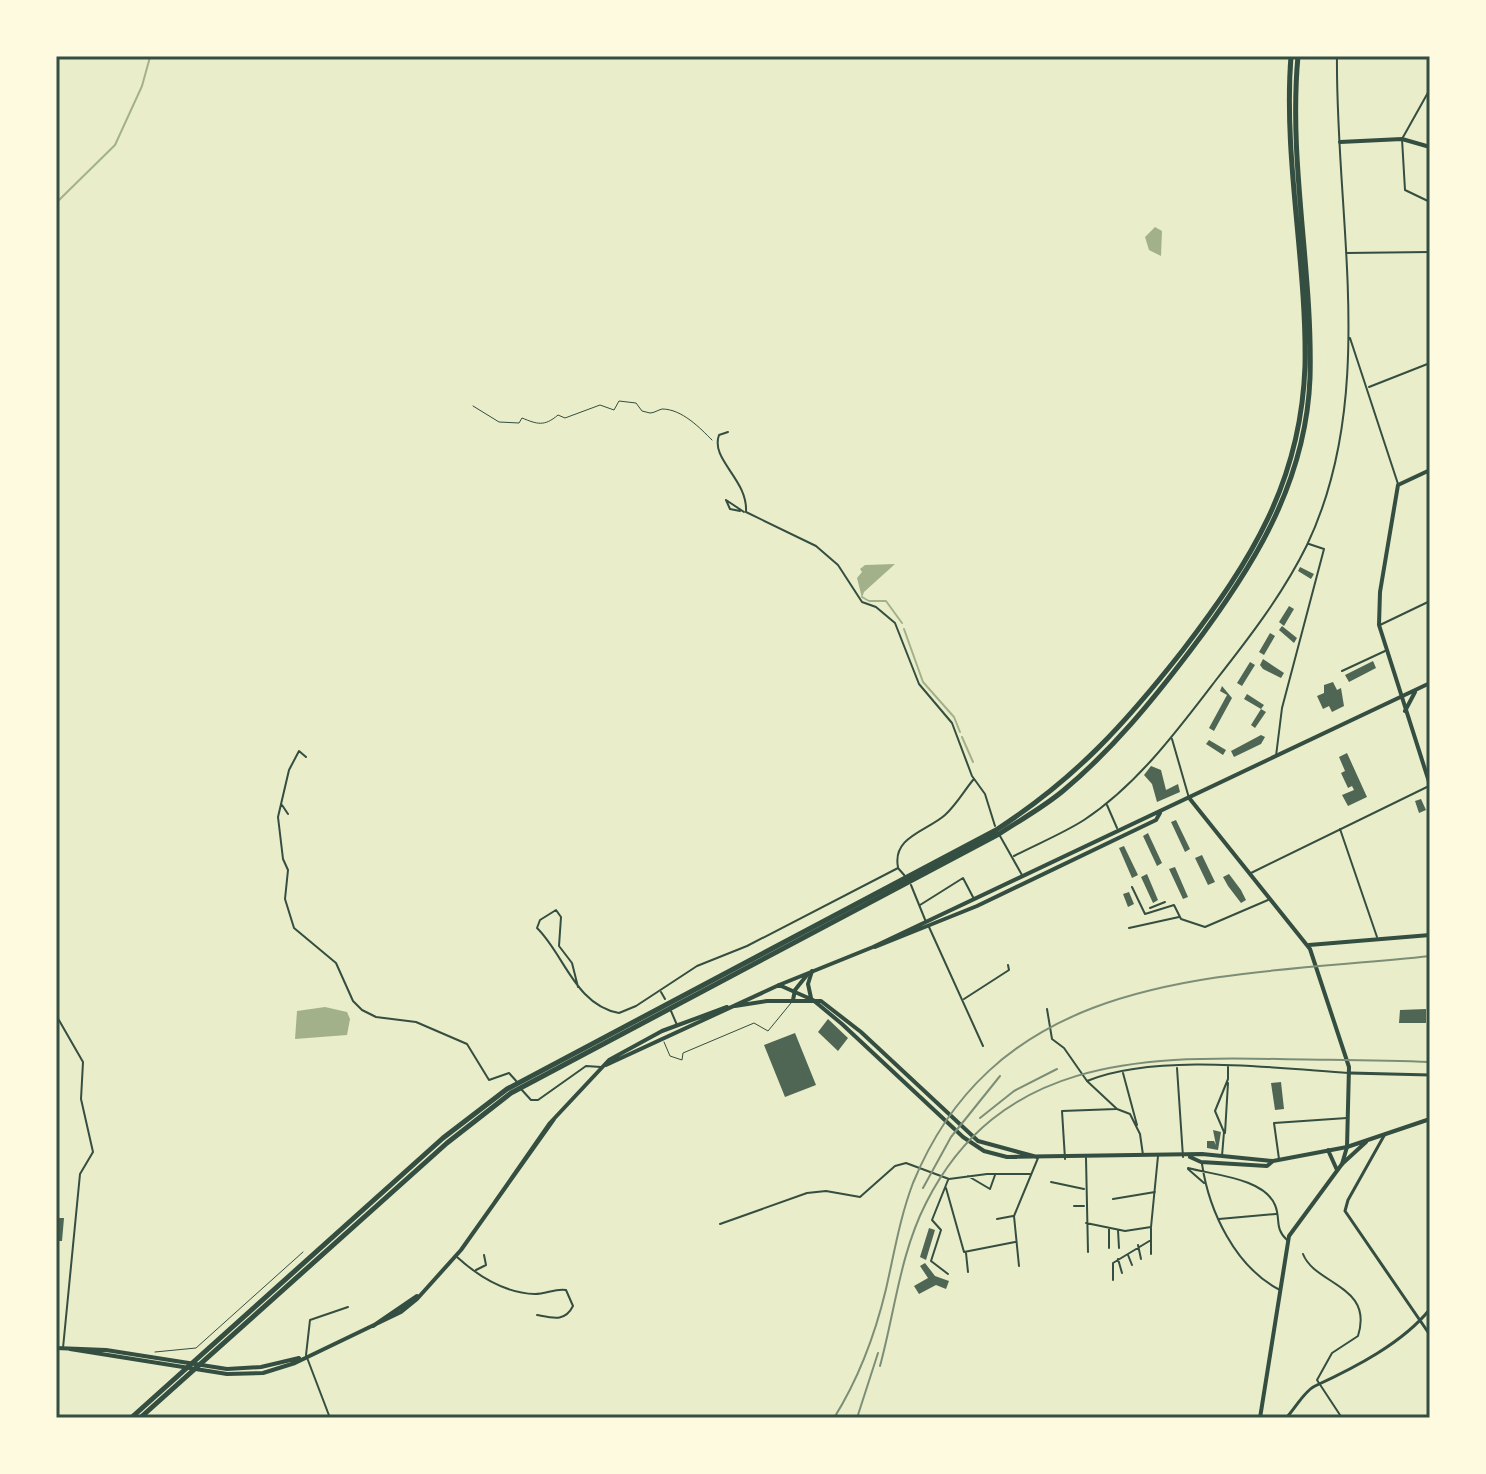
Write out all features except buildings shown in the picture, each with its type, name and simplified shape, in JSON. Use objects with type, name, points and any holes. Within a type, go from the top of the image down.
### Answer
[{"type":"highway","points":[[131,1418],[443,1138],[495,1097],[564,1056],[996,830],[1059,787],[1144,700],[1227,592],[1252,554],[1290,466],[1305,366],[1291,134],[1291,56]]},
{"type":"highway","points":[[140,1418],[447,1143],[511,1093],[999,834],[1063,791],[1150,704],[1233,594],[1257,556],[1296,466],[1307,408],[1310,352],[1298,133],[1298,56]]},
{"type":"main road","points":[[1340,142],[1402,139],[1430,147]]},
{"type":"main road","points":[[1430,470],[1398,485],[1380,592],[1379,625],[1430,785]]},
{"type":"main road","points":[[604,1066],[729,1007],[873,947],[975,900],[1430,683]]},
{"type":"main road","points":[[1405,711],[1417,690]]},
{"type":"main road","points":[[1190,799],[1312,954],[1349,1073],[1347,1147],[1342,1164]]},
{"type":"main road","points":[[873,947],[880,948],[929,927],[1156,820],[1160,813]]},
{"type":"main road","points":[[1307,944],[1315,946],[1377,937],[1430,935]]},
{"type":"main road","points":[[1312,954],[1315,946]]},
{"type":"main road","points":[[793,1000],[795,990],[812,971]]},
{"type":"main road","points":[[812,971],[808,984],[813,1000]]},
{"type":"main road","points":[[779,985],[828,1005],[978,1141],[1009,1151],[1065,1159],[1222,1156],[1276,1161]]},
{"type":"main road","points":[[56,1348],[106,1350],[214,1370],[251,1368],[299,1358],[373,1326],[401,1312],[456,1256],[554,1119],[604,1066],[636,1044],[677,1025],[729,1007],[813,1000]]},
{"type":"main road","points":[[1190,1157],[1201,1162],[1267,1166],[1276,1161],[1347,1147],[1430,1119]]},
{"type":"main road","points":[[1260,1418],[1288,1240],[1337,1170],[1368,1140]]},
{"type":"main road","points":[[1328,1150],[1337,1170]]},
{"type":"street","points":[[1014,856],[1071,828],[1106,803],[1171,738],[1263,618],[1308,544],[1337,450],[1349,337],[1337,56]]},
{"type":"street","points":[[1430,89],[1402,139],[1405,190],[1430,202]]},
{"type":"street","points":[[1345,253],[1430,252]]},
{"type":"street","points":[[1349,337],[1398,485]]},
{"type":"street","points":[[1368,388],[1430,363]]},
{"type":"street","points":[[728,432],[717,437],[718,448],[742,485],[746,512]]},
{"type":"street","points":[[738,512],[746,512],[816,546],[838,565],[862,602],[876,607],[895,623],[919,684],[952,723],[974,779],[985,794],[995,827]]},
{"type":"street","points":[[1276,758],[1282,708],[1324,549],[1308,544]]},
{"type":"street","points":[[1379,625],[1430,601]]},
{"type":"street","points":[[1342,671],[1385,651]]},
{"type":"street","points":[[1171,738],[1190,799]]},
{"type":"street","points":[[306,757],[299,751],[291,764],[278,829],[288,870],[286,910],[294,928],[336,963],[353,1001],[369,1015],[416,1022],[467,1044],[489,1080],[509,1073],[525,1095],[538,1100],[586,1066],[604,1066]]},
{"type":"street","points":[[906,877],[898,868],[897,852],[903,842],[946,814],[974,779]]},
{"type":"street","points":[[1250,874],[1430,785]]},
{"type":"street","points":[[1106,803],[1118,830]]},
{"type":"street","points":[[282,804],[288,814]]},
{"type":"street","points":[[1340,828],[1377,937]]},
{"type":"street","points":[[1000,836],[1023,876]]},
{"type":"street","points":[[578,987],[572,963],[559,946],[561,917],[556,910],[540,920],[537,928],[546,935],[552,950],[578,987],[619,1013],[697,966],[747,946],[898,868]]},
{"type":"street","points":[[919,905],[963,878],[975,900]]},
{"type":"street","points":[[911,885],[983,1046]]},
{"type":"street","points":[[1132,887],[1145,914],[1174,905],[1180,916]]},
{"type":"street","points":[[1129,928],[1180,916],[1205,927],[1269,899]]},
{"type":"street","points":[[1150,908],[1165,902]]},
{"type":"street","points":[[962,1000],[1009,970],[1008,965]]},
{"type":"street","points":[[660,991],[665,999]]},
{"type":"street","points":[[1047,1009],[1052,1039],[1064,1048],[1087,1081],[1117,1109]]},
{"type":"street","points":[[671,1011],[677,1025]]},
{"type":"street","points":[[56,1015],[83,1062],[81,1099],[93,1146],[92,1157],[80,1174],[63,1348]]},
{"type":"street","points":[[1222,1156],[1228,1066]]},
{"type":"street","points":[[1087,1081],[1122,1072],[1228,1066],[1430,1075]]},
{"type":"street","points":[[1177,1067],[1183,1157]]},
{"type":"street","points":[[1122,1072],[1143,1156]]},
{"type":"street","points":[[1225,1138],[1215,1111],[1228,1079]]},
{"type":"street","points":[[1065,1159],[1062,1111],[1126,1110],[1136,1126]]},
{"type":"street","points":[[1276,1161],[1274,1123],[1348,1118]]},
{"type":"street","points":[[1385,1134],[1380,1149],[1348,1200],[1345,1211],[1430,1335]]},
{"type":"street","points":[[1151,1254],[1158,1156]]},
{"type":"street","points":[[1019,1266],[1014,1216],[1038,1157]]},
{"type":"street","points":[[1188,1168],[1190,1157]]},
{"type":"street","points":[[1086,1158],[1088,1252]]},
{"type":"street","points":[[1201,1162],[1205,1184],[1218,1219],[1255,1273],[1281,1290]]},
{"type":"street","points":[[720,1224],[807,1193],[826,1191],[860,1197],[900,1163],[911,1163],[949,1179],[1030,1174]]},
{"type":"street","points":[[1188,1168],[1260,1188],[1273,1201],[1278,1230],[1288,1240]]},
{"type":"street","points":[[1188,1168],[1205,1184]]},
{"type":"street","points":[[968,1176],[990,1189],[995,1174]]},
{"type":"street","points":[[948,1274],[931,1261],[941,1230],[932,1220],[949,1179]]},
{"type":"street","points":[[1051,1182],[1086,1190]]},
{"type":"street","points":[[946,1188],[968,1272]]},
{"type":"street","points":[[1113,1199],[1155,1192]]},
{"type":"street","points":[[1074,1206],[1085,1206]]},
{"type":"street","points":[[1218,1219],[1277,1214]]},
{"type":"street","points":[[997,1219],[1014,1216]]},
{"type":"street","points":[[1086,1223],[1118,1230],[1151,1227]]},
{"type":"street","points":[[1109,1228],[1109,1248]]},
{"type":"street","points":[[1118,1230],[1119,1248]]},
{"type":"street","points":[[1113,1280],[1113,1263],[1138,1245],[1151,1240]]},
{"type":"street","points":[[965,1252],[1015,1242]]},
{"type":"street","points":[[1138,1245],[1141,1259]]},
{"type":"street","points":[[1127,1253],[1132,1265]]},
{"type":"street","points":[[1303,1254],[1308,1263],[1341,1284],[1360,1314],[1358,1336],[1332,1353],[1317,1380],[1342,1418]]},
{"type":"street","points":[[475,1271],[486,1265],[484,1255]]},
{"type":"street","points":[[456,1256],[475,1271],[514,1292],[538,1294],[566,1290],[573,1306],[567,1315],[557,1319],[537,1315]]},
{"type":"street","points":[[1118,1259],[1122,1273]]},
{"type":"street","points":[[330,1418],[306,1355],[310,1320],[348,1307]]},
{"type":"street","points":[[1286,1418],[1313,1387],[1420,1321],[1430,1309]]},
{"type":"lane","points":[[663,1038],[670,1056],[682,1060],[683,1053],[754,1023],[768,1031],[793,1000]]},
{"type":"path","points":[[473,406],[499,422],[519,423],[522,418],[531,424],[545,425],[558,415],[565,418],[600,405],[614,410],[619,401],[630,401],[642,411],[657,413],[662,409],[683,416],[703,428],[718,448]]},
{"type":"path","points":[[154,1352],[196,1348],[303,1252]]},
{"type":"shaded area","points":[[1155,227],[1162,231],[1161,256],[1149,250],[1145,237]]},
{"type":"shaded area","points":[[895,564],[864,592],[862,598],[857,578],[862,572],[860,569],[865,565]]},
{"type":"shaded area","points":[[325,1007],[347,1012],[350,1019],[347,1035],[295,1039],[297,1011]]},
{"type":"waterway","points":[[56,203],[115,145],[142,86],[150,57]]},
{"type":"waterway","points":[[862,597],[869,601],[886,601],[902,623]]},
{"type":"waterway","points":[[904,629],[923,682],[954,717],[960,732]]},
{"type":"waterway","points":[[962,737],[973,762]]},
{"type":"railway","points":[[834,1418],[859,1372],[877,1323],[913,1183],[953,1111],[1004,1058],[1064,1020],[1131,995],[1204,979],[1430,956]]},
{"type":"railway","points":[[880,1366],[904,1262],[926,1203],[956,1155],[992,1119],[1033,1093],[1077,1076],[1124,1065],[1174,1060],[1226,1058],[1430,1062]]},
{"type":"railway","points":[[980,1118],[1014,1091],[1057,1069]]},
{"type":"railway","points":[[923,1188],[951,1137],[1000,1076]]},
{"type":"railway","points":[[857,1418],[878,1353]]}]
